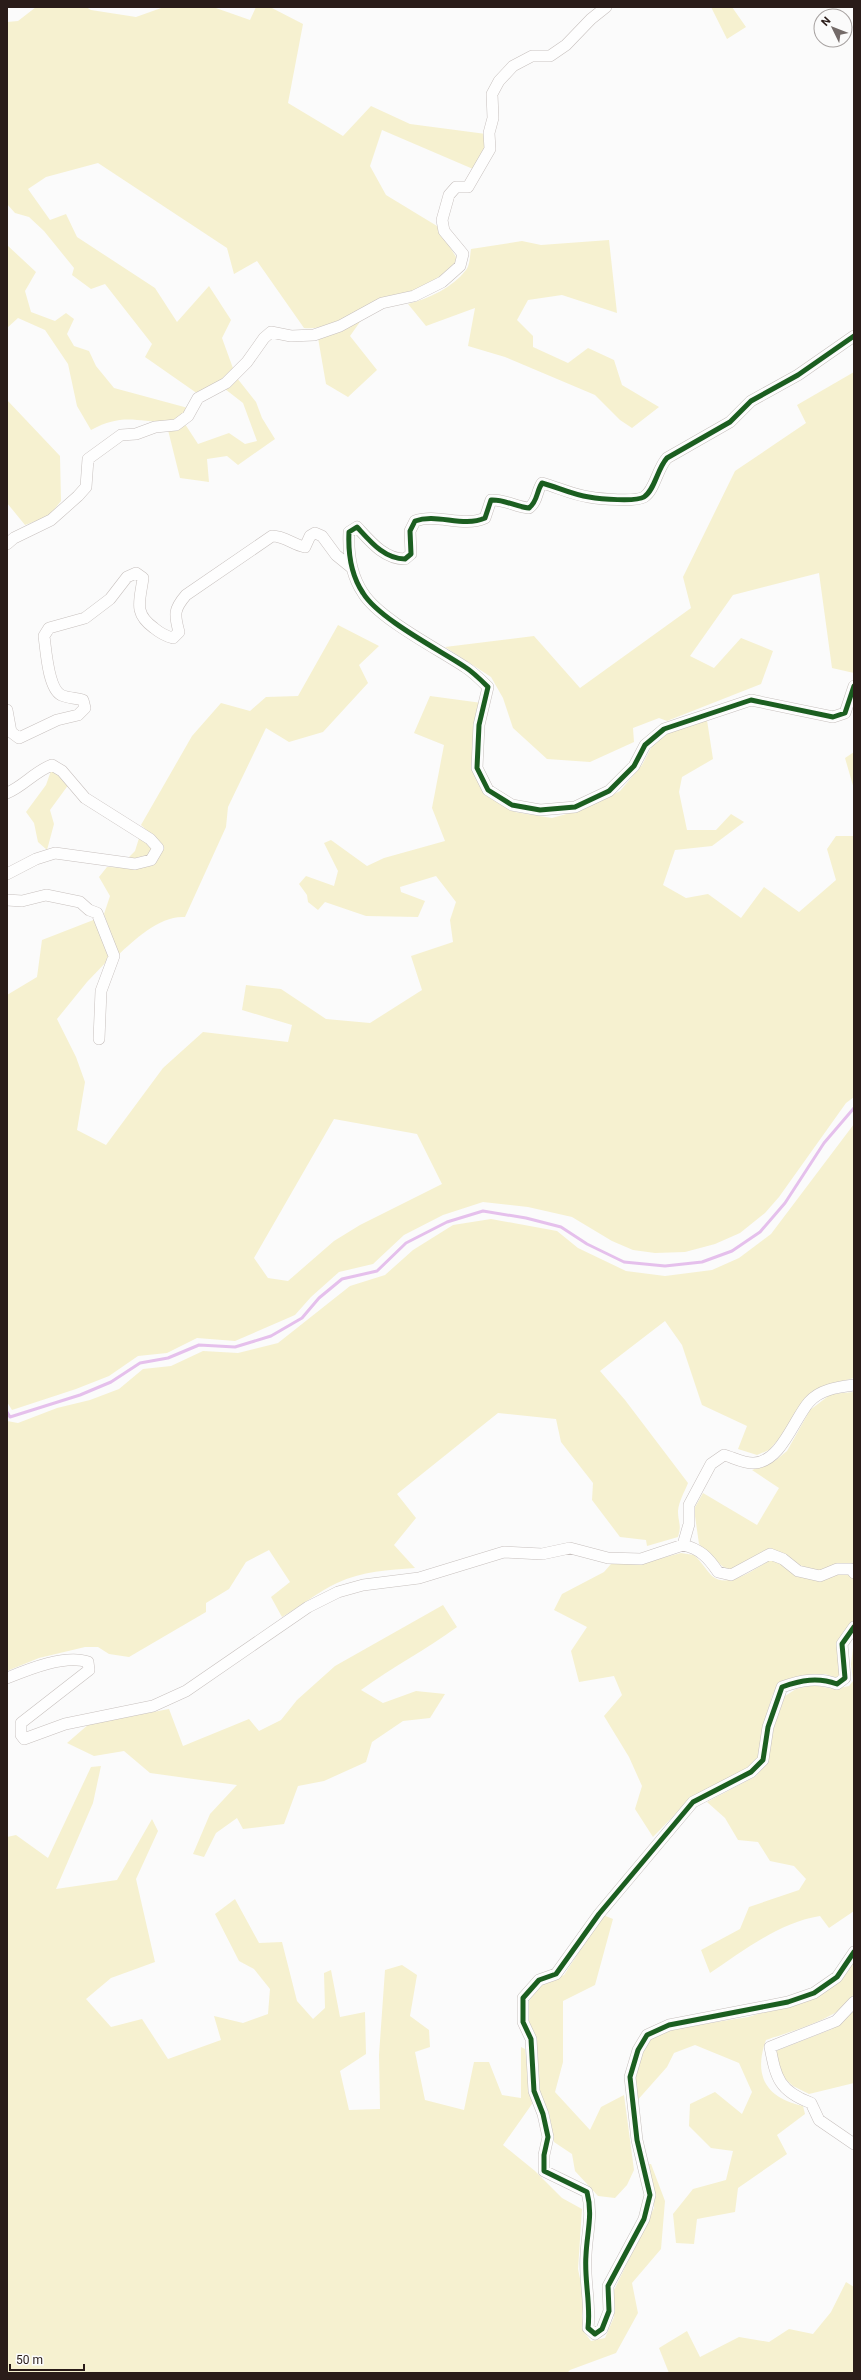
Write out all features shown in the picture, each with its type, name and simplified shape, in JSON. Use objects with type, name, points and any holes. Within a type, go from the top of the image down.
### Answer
[{"type":"street","points":[[7,544],[14,538],[51,520],[78,496],[86,487],[88,459],[121,435],[136,434],[155,427],[176,425],[188,416],[198,398],[226,383],[248,362],[264,338],[271,332],[292,336],[314,335],[340,326],[382,303],[414,296],[442,282],[460,266],[463,254],[444,231],[442,220],[449,194],[456,187],[468,187],[490,149],[489,133],[493,118],[492,94],[499,81],[513,66],[532,56],[550,56],[566,45],[591,19],[606,7]]},
{"type":"street","points":[[854,336],[798,375],[751,401],[730,422],[667,458],[660,467],[652,488],[644,498],[633,500],[589,498],[542,483],[538,488],[535,504],[529,508],[516,507],[498,500],[491,500],[485,518],[478,521],[450,521],[424,518],[415,521],[410,531],[411,554],[405,559],[397,559],[383,552],[357,526],[349,532],[348,548],[352,568],[363,593],[375,608],[467,668],[488,687],[479,725],[476,768],[488,790],[512,805],[540,810],[575,807],[609,791],[634,766],[645,745],[664,729],[750,700],[833,717],[845,713],[854,686]]},
{"type":"street","points":[[7,710],[11,732],[19,738],[57,720],[78,715],[85,708],[83,700],[62,696],[54,691],[48,666],[44,636],[49,628],[85,618],[110,599],[127,577],[136,573],[143,578],[140,609],[142,619],[165,636],[173,638],[179,632],[175,619],[176,606],[186,595],[272,536],[281,536],[298,546],[305,547],[310,536],[315,533],[322,536],[336,555],[352,568]]},
{"type":"street","points":[[7,793],[16,790],[40,769],[52,765],[62,771],[85,798],[150,840],[158,848],[151,860],[135,864],[55,853],[36,859],[7,874]]},
{"type":"street","points":[[7,900],[22,901],[46,895],[80,902],[89,910],[97,913],[114,956],[101,991],[100,1039]]},
{"type":"street","points":[[683,1545],[689,1524],[689,1505],[711,1464],[724,1455],[754,1463],[771,1456],[788,1435],[809,1401],[826,1390],[854,1385]]},
{"type":"street","points":[[7,1678],[38,1666],[79,1659],[88,1662],[89,1670],[21,1723],[21,1735],[24,1739],[66,1724],[153,1706],[186,1691],[308,1607],[338,1592],[363,1585],[419,1578],[504,1552],[542,1554],[570,1548],[608,1558],[641,1559],[683,1545],[696,1548],[710,1560],[718,1572],[731,1575],[770,1554],[783,1559],[798,1570],[820,1576],[837,1569],[851,1569],[854,1572]]},
{"type":"street","points":[[854,1627],[842,1644],[845,1678],[837,1684],[824,1679],[798,1681],[782,1687],[768,1727],[763,1760],[751,1772],[693,1802],[599,1914],[556,1974],[539,1980],[523,1998],[523,2022],[531,2039],[534,2091],[543,2114],[548,2137],[544,2155],[544,2171],[587,2192],[591,2208],[586,2256],[590,2314],[588,2328],[595,2334],[602,2329],[609,2311],[608,2286],[644,2219],[650,2195],[637,2140],[630,2077],[638,2050],[647,2034],[669,2025],[788,2002],[814,1993],[837,1977],[854,1952]]},
{"type":"street","points":[[854,2002],[836,2020],[770,2047],[776,2076],[786,2089],[800,2099],[811,2103],[819,2120],[854,2144]]},
{"type":"shaded area","points":[[36,7],[86,7],[91,10],[136,17],[164,7],[213,7],[250,20],[256,7],[270,7],[303,24],[288,103],[343,136],[371,106],[410,124],[486,134],[487,147],[473,169],[382,130],[370,166],[386,195],[437,226],[456,257],[456,262],[445,272],[426,285],[391,302],[333,324],[316,328],[304,328],[257,261],[234,274],[227,248],[98,163],[46,177],[28,189],[50,220],[66,214],[77,237],[155,288],[177,322],[209,286],[231,320],[222,338],[234,371],[223,381],[198,394],[145,357],[152,344],[105,284],[91,289],[72,275],[74,268],[44,231],[29,217],[15,213],[7,204],[7,22],[18,21]]},
{"type":"shaded area","points":[[711,7],[732,7],[746,27],[727,39]]},
{"type":"shaded area","points":[[609,240],[617,313],[562,295],[528,300],[517,320],[533,336],[533,347],[568,363],[588,348],[614,360],[622,385],[659,407],[632,428],[620,420],[595,395],[505,357],[468,346],[475,308],[426,326],[408,304],[440,292],[454,282],[466,270],[469,263],[471,249],[522,241],[541,245]]},
{"type":"shaded area","points":[[7,245],[36,272],[25,291],[31,312],[55,321],[66,313],[74,319],[67,334],[74,346],[89,351],[96,366],[114,388],[188,408],[175,422],[123,420],[103,424],[91,430],[77,406],[68,364],[45,330],[18,318],[7,328]]},
{"type":"shaded area","points":[[362,319],[350,336],[377,370],[348,397],[326,384],[318,338]]},
{"type":"shaded area","points":[[854,372],[854,673],[832,668],[819,573],[733,595],[690,656],[714,668],[741,638],[773,651],[761,684],[667,721],[659,718],[633,728],[634,742],[590,762],[547,759],[513,728],[503,698],[491,677],[445,647],[534,636],[580,688],[691,608],[683,577],[735,471],[806,423],[797,405]]},
{"type":"shaded area","points":[[237,378],[256,402],[262,418],[275,439],[238,465],[227,456],[207,459],[209,482],[180,478],[168,430],[185,424],[198,444],[229,433],[245,444],[257,441],[243,403],[225,389]]},
{"type":"shaded area","points":[[7,400],[60,456],[61,501],[49,516],[25,525],[7,503]]},
{"type":"shaded area","points":[[338,625],[379,646],[359,665],[368,683],[323,732],[289,742],[266,728],[228,807],[226,827],[185,917],[176,917],[167,920],[149,929],[118,955],[104,914],[110,896],[99,877],[107,867],[134,868],[151,864],[157,840],[141,825],[192,736],[221,703],[250,711],[266,697],[298,696]]},
{"type":"shaded area","points":[[430,696],[482,703],[476,727],[472,769],[485,795],[515,812],[552,818],[584,809],[620,791],[642,765],[652,746],[668,732],[707,720],[713,759],[682,777],[679,792],[687,830],[716,830],[731,814],[744,822],[712,846],[675,850],[663,885],[686,898],[708,894],[741,918],[764,887],[799,912],[836,880],[827,849],[836,836],[854,836],[854,1097],[846,1103],[779,1197],[765,1213],[740,1233],[715,1244],[685,1252],[655,1253],[633,1250],[612,1241],[572,1217],[528,1207],[483,1202],[443,1215],[404,1235],[373,1264],[339,1272],[311,1297],[295,1315],[235,1341],[197,1338],[167,1353],[138,1356],[109,1376],[76,1389],[12,1410],[7,1402],[7,995],[37,977],[42,940],[96,919],[110,958],[87,982],[57,1019],[76,1057],[85,1082],[77,1130],[106,1145],[163,1068],[203,1032],[288,1042],[292,1025],[242,1010],[246,985],[281,989],[326,1019],[370,1023],[422,990],[411,956],[453,942],[450,920],[456,902],[436,876],[400,887],[401,892],[425,901],[418,917],[366,916],[325,902],[318,910],[308,902],[307,895],[299,884],[306,876],[334,886],[338,871],[324,843],[331,840],[367,866],[384,858],[445,841],[432,808],[444,745],[414,733]],"holes":[[[334,1119],[417,1134],[442,1184],[360,1225],[334,1241],[288,1281],[268,1278],[254,1258]]]},
{"type":"shaded area","points":[[854,752],[854,789],[845,758]]},
{"type":"shaded area","points":[[52,768],[69,784],[50,810],[54,824],[47,850],[38,842],[34,823],[26,812],[46,785]]},
{"type":"shaded area","points":[[140,835],[155,848],[150,858],[126,860],[135,851]]},
{"type":"shaded area","points":[[854,1124],[854,1378],[827,1385],[769,1450],[757,1455],[738,1449],[747,1426],[702,1405],[682,1345],[665,1321],[600,1371],[625,1400],[688,1483],[678,1511],[680,1526],[678,1537],[647,1546],[646,1540],[620,1537],[592,1500],[593,1483],[561,1442],[556,1419],[498,1413],[397,1494],[416,1518],[394,1545],[415,1568],[376,1572],[346,1579],[323,1591],[282,1617],[271,1597],[290,1582],[269,1550],[246,1562],[229,1589],[206,1603],[206,1612],[129,1657],[109,1654],[98,1647],[85,1647],[39,1658],[7,1671],[7,1421],[18,1423],[57,1408],[90,1400],[119,1389],[143,1369],[171,1366],[203,1351],[238,1353],[278,1343],[350,1286],[385,1275],[413,1250],[453,1225],[491,1219],[557,1231],[578,1248],[626,1271],[665,1276],[712,1270],[739,1258],[771,1234]]},
{"type":"shaded area","points":[[854,1392],[854,1565],[845,1564],[824,1570],[815,1570],[801,1566],[784,1556],[730,1571],[722,1566],[699,1544],[694,1509],[703,1493],[757,1525],[779,1488],[752,1470],[776,1460],[787,1451],[810,1410],[831,1394]]},
{"type":"shaded area","points":[[681,1553],[694,1555],[712,1576],[719,1580],[734,1579],[743,1576],[772,1559],[782,1563],[797,1574],[850,1574],[854,1577],[854,1622],[846,1630],[843,1677],[837,1678],[825,1674],[799,1676],[785,1680],[776,1688],[772,1696],[763,1728],[759,1757],[750,1768],[691,1798],[653,1837],[635,1809],[642,1786],[629,1757],[604,1716],[622,1695],[614,1676],[579,1682],[571,1651],[587,1627],[554,1610],[562,1594],[604,1572],[611,1564],[643,1563]]},
{"type":"shaded area","points":[[443,1605],[457,1627],[361,1690],[383,1703],[416,1691],[445,1694],[430,1718],[403,1721],[372,1742],[366,1762],[324,1781],[298,1786],[284,1824],[243,1829],[237,1818],[216,1833],[204,1857],[193,1854],[210,1814],[237,1785],[150,1773],[124,1751],[94,1756],[67,1743],[89,1724],[169,1709],[183,1746],[249,1719],[259,1731],[281,1720],[297,1700],[335,1666]]},
{"type":"shaded area","points":[[854,1640],[854,1911],[829,1928],[820,1916],[791,1924],[762,1938],[710,1973],[701,1950],[740,1929],[749,1907],[799,1890],[806,1879],[794,1866],[770,1861],[758,1842],[738,1840],[725,1818],[707,1802],[756,1776],[768,1762],[773,1730],[785,1696],[796,1689],[813,1685],[834,1689],[849,1686],[853,1681],[851,1664]]},
{"type":"shaded area","points":[[101,1766],[93,1803],[56,1889],[117,1880],[152,1819],[158,1831],[136,1879],[155,1962],[111,1978],[86,1999],[111,2027],[142,2019],[168,2059],[221,2040],[214,2016],[243,2023],[268,2014],[270,1989],[254,1969],[239,1961],[215,1914],[235,1899],[259,1943],[282,1942],[297,2001],[313,2019],[325,2008],[324,1973],[331,1970],[340,2017],[365,2012],[366,2054],[340,2071],[349,2110],[380,2109],[379,2055],[385,1970],[402,1965],[417,1975],[410,2016],[429,2030],[430,2047],[415,2052],[425,2100],[464,2110],[474,2062],[489,2062],[502,2095],[521,2098],[521,2047],[525,2049],[532,2104],[503,2145],[535,2171],[562,2198],[582,2209],[578,2269],[584,2298],[582,2316],[584,2332],[591,2341],[605,2338],[614,2317],[614,2290],[654,2208],[654,2188],[648,2164],[651,2164],[665,2201],[661,2249],[632,2283],[638,2313],[616,2353],[570,2370],[567,2373],[7,2373],[7,1837],[16,1835],[48,1858],[91,1767]]},
{"type":"shaded area","points":[[603,1915],[613,1919],[595,1985],[563,2001],[563,2062],[555,2092],[590,2130],[601,2107],[624,2095],[634,2170],[627,2185],[615,2198],[598,2196],[575,2171],[572,2154],[554,2142],[549,2113],[539,2090],[536,2037],[527,2020],[529,2001],[540,1985],[564,1975]]},
{"type":"shaded area","points":[[854,1961],[854,1992],[849,2001],[841,2009],[802,2028],[766,2040],[762,2053],[761,2064],[762,2075],[766,2084],[780,2097],[803,2106],[805,2114],[777,2135],[787,2154],[738,2188],[735,2212],[697,2219],[694,2244],[676,2243],[673,2214],[693,2189],[726,2180],[733,2151],[711,2148],[689,2126],[690,2104],[715,2092],[742,2114],[752,2092],[739,2063],[695,2045],[674,2053],[667,2067],[635,2103],[632,2079],[649,2037],[672,2029],[748,2017],[819,1996],[837,1984]]},
{"type":"shaded area","points":[[854,2011],[854,2083],[809,2094],[793,2086],[780,2074],[776,2051],[832,2029]]},
{"type":"shaded area","points":[[846,2282],[854,2287],[854,2373],[669,2373],[659,2348],[687,2331],[700,2357],[739,2337],[769,2342],[789,2329],[813,2334],[831,2312]]},
{"type":"waterway","points":[[7,1412],[10,1417],[80,1395],[111,1382],[140,1363],[168,1358],[199,1345],[235,1347],[271,1336],[302,1318],[319,1298],[342,1279],[377,1271],[406,1243],[447,1222],[483,1211],[526,1218],[561,1227],[587,1244],[624,1262],[665,1266],[702,1262],[732,1251],[760,1232],[785,1203],[824,1143],[854,1108]]},
{"type":"cycle path","points":[[854,336],[798,375],[751,401],[730,422],[667,458],[651,490],[640,499],[626,500],[594,498],[577,495],[542,483],[534,502],[529,508],[491,500],[485,518],[477,521],[468,522],[432,519],[415,521],[410,531],[411,554],[405,559],[397,558],[384,553],[357,527],[349,532],[350,556],[353,571],[359,586],[371,603],[395,623],[468,669],[488,687],[479,725],[477,768],[488,790],[512,805],[540,810],[575,807],[609,791],[634,766],[645,745],[664,729],[751,700],[833,717],[845,713],[854,686]]},
{"type":"cycle path","points":[[854,1627],[842,1644],[845,1678],[837,1684],[810,1680],[782,1687],[768,1727],[763,1760],[751,1772],[693,1802],[599,1914],[556,1974],[539,1980],[523,1998],[523,2022],[531,2039],[534,2091],[543,2114],[548,2137],[544,2155],[544,2171],[587,2192],[589,2200],[590,2216],[586,2264],[589,2310],[588,2328],[595,2334],[602,2329],[609,2311],[608,2286],[644,2219],[650,2195],[637,2140],[630,2077],[638,2050],[647,2035],[669,2025],[788,2002],[814,1993],[837,1977],[854,1952]]}]
